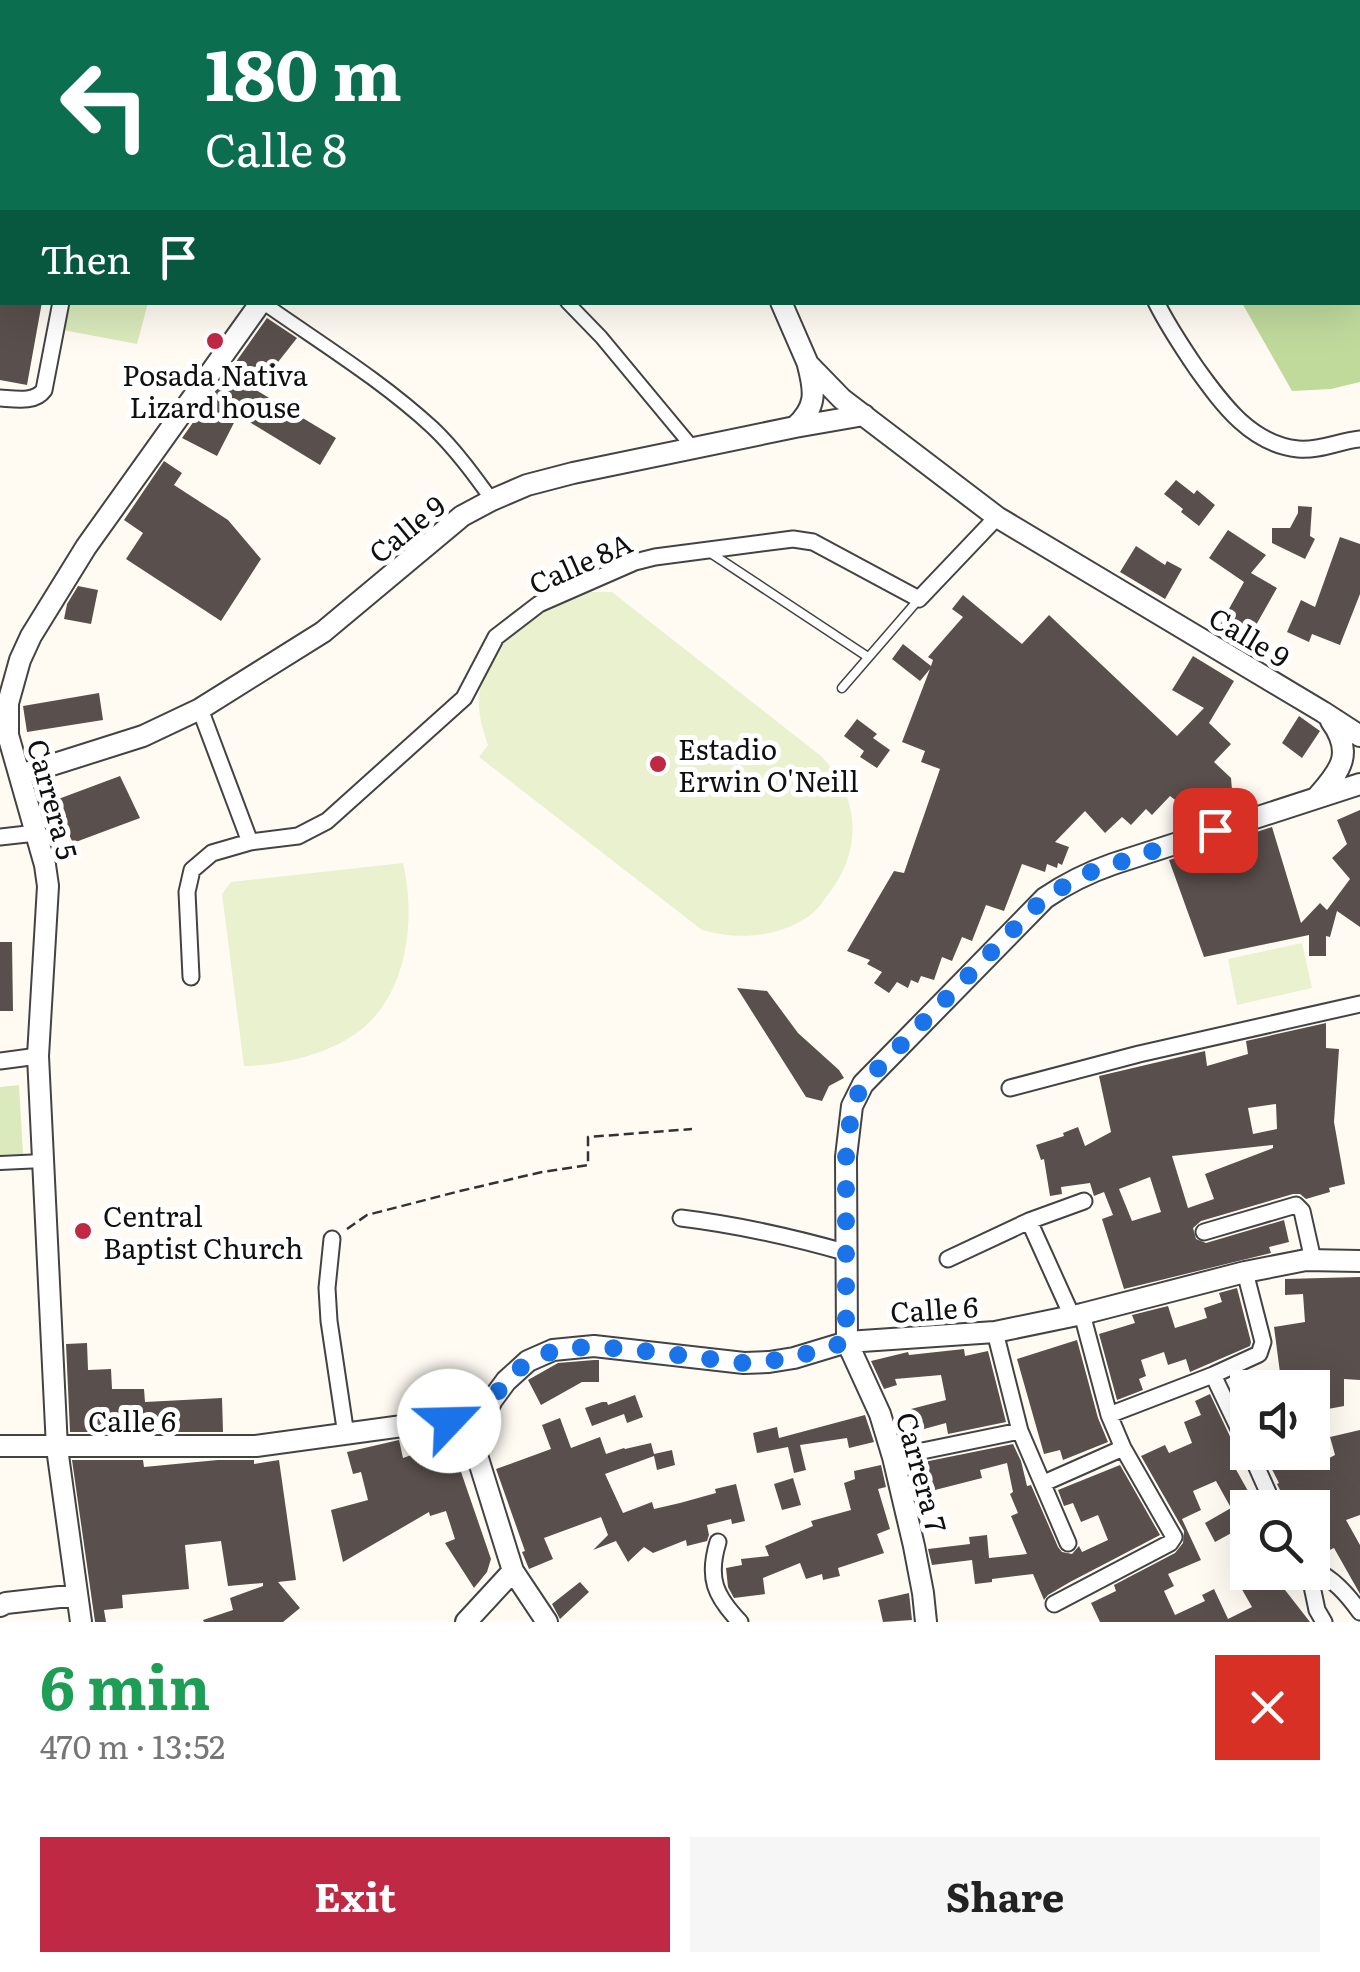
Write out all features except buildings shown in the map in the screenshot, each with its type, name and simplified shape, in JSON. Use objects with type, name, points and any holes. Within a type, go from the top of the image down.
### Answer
[{"type":"street","points":[[0,398],[41,395],[60,305]]},
{"type":"street","name":"Carrera 5","points":[[81,1622],[58,1448],[38,1056],[48,886],[8,735],[8,703],[31,636],[86,547],[260,305]]},
{"type":"street","points":[[266,305],[406,404],[436,430],[492,500]]},
{"type":"street","points":[[570,305],[694,449]]},
{"type":"street","name":"Calle 9","points":[[782,305],[808,364],[842,399],[997,517],[1360,736]]},
{"type":"street","points":[[1158,305],[1173,334],[1224,406],[1240,422],[1272,441],[1301,450],[1360,439]]},
{"type":"street","points":[[795,426],[806,418],[812,402],[808,364]]},
{"type":"street","name":"Calle 9","points":[[20,775],[143,736],[200,710],[323,632],[462,516],[527,485],[795,426],[864,415]]},
{"type":"street","points":[[918,599],[997,517]]},
{"type":"street","name":"Calle 8A","points":[[191,977],[187,892],[192,870],[212,854],[250,842],[298,836],[327,821],[464,698],[496,637],[539,604],[635,562],[804,539],[918,599]]},
{"type":"street","points":[[200,710],[250,842]]},
{"type":"street","points":[[1318,796],[1340,767],[1344,755],[1342,740],[1324,712]]},
{"type":"street","points":[[846,1342],[848,1126],[863,1084],[1044,898],[1085,874],[1360,784]]},
{"type":"street","points":[[0,837],[36,833]]},
{"type":"street","points":[[1010,1088],[1360,1004]]},
{"type":"street","points":[[0,1062],[38,1056]]},
{"type":"street","points":[[0,1162],[43,1161]]},
{"type":"street","points":[[948,1259],[1084,1201]]},
{"type":"street","points":[[1204,1232],[1296,1206],[1302,1211],[1313,1260]]},
{"type":"street","points":[[682,1218],[734,1224],[848,1253]]},
{"type":"street","points":[[1029,1222],[1077,1315],[1123,1448],[1173,1533],[1173,1540],[1054,1604]]},
{"type":"street","points":[[332,1239],[328,1320],[346,1435]]},
{"type":"street","name":"Calle 6","points":[[0,1446],[244,1446],[482,1418],[506,1381],[528,1361],[553,1350],[594,1346],[744,1363],[769,1362],[846,1342],[995,1332],[1245,1272],[1313,1260],[1360,1261]]},
{"type":"street","points":[[1109,1415],[1262,1351],[1245,1272]]},
{"type":"street","points":[[995,1332],[1020,1431],[1068,1543]]},
{"type":"street","name":"Carrera 7","points":[[846,1342],[880,1414],[893,1457],[926,1622]]},
{"type":"street","points":[[1212,1375],[1230,1412]]},
{"type":"street","points":[[482,1418],[476,1452],[513,1571],[547,1622]]},
{"type":"street","points":[[417,1424],[455,1436],[476,1452]]},
{"type":"street","points":[[893,1457],[1020,1431]]},
{"type":"street","points":[[1044,1482],[1123,1448]]},
{"type":"street","points":[[718,1542],[712,1572],[716,1593],[740,1622]]},
{"type":"street","points":[[466,1622],[513,1571]]},
{"type":"street","points":[[1330,1579],[1360,1612]]},
{"type":"street","points":[[1313,1590],[1324,1622]]},
{"type":"street","points":[[0,1606],[77,1595]]},
{"type":"lane","points":[[706,550],[868,657]]},
{"type":"lane","points":[[842,688],[918,599]]},
{"type":"path","points":[[332,1239],[367,1215],[492,1183],[588,1166],[588,1136],[692,1129]]},
{"type":"green space","points":[[69,305],[147,305],[137,344],[63,330]]},
{"type":"green space","points":[[1243,305],[1360,305],[1360,382],[1331,389],[1292,391]]},
{"type":"green space","name":"Estadio Erwin O'Neill","points":[[591,592],[612,592],[821,756],[834,772],[850,807],[851,843],[839,879],[809,916],[781,930],[755,935],[702,930],[479,757],[488,745],[479,711],[481,686],[499,648],[518,626],[539,611]]},
{"type":"green space","points":[[403,863],[409,907],[405,952],[390,995],[378,1013],[350,1038],[321,1051],[244,1066],[222,894],[231,882]]},
{"type":"green space","points":[[1302,943],[1312,988],[1237,1005],[1228,959]]},
{"type":"green space","points":[[19,1085],[23,1154],[0,1155],[0,1087]]},
{"type":"place","name":"Posada Nativa Lizard house","points":[[215,341]]},
{"type":"place","name":"Estadio Erwin O'Neill","points":[[658,764]]},
{"type":"place","name":"Central Baptist Church","points":[[83,1231]]},
{"type":"route","points":[[449,1421],[482,1418],[506,1381],[528,1361],[553,1350],[594,1346],[744,1363],[794,1358],[846,1342],[848,1126],[863,1084],[1044,898],[1085,874],[1215,830]]}]
